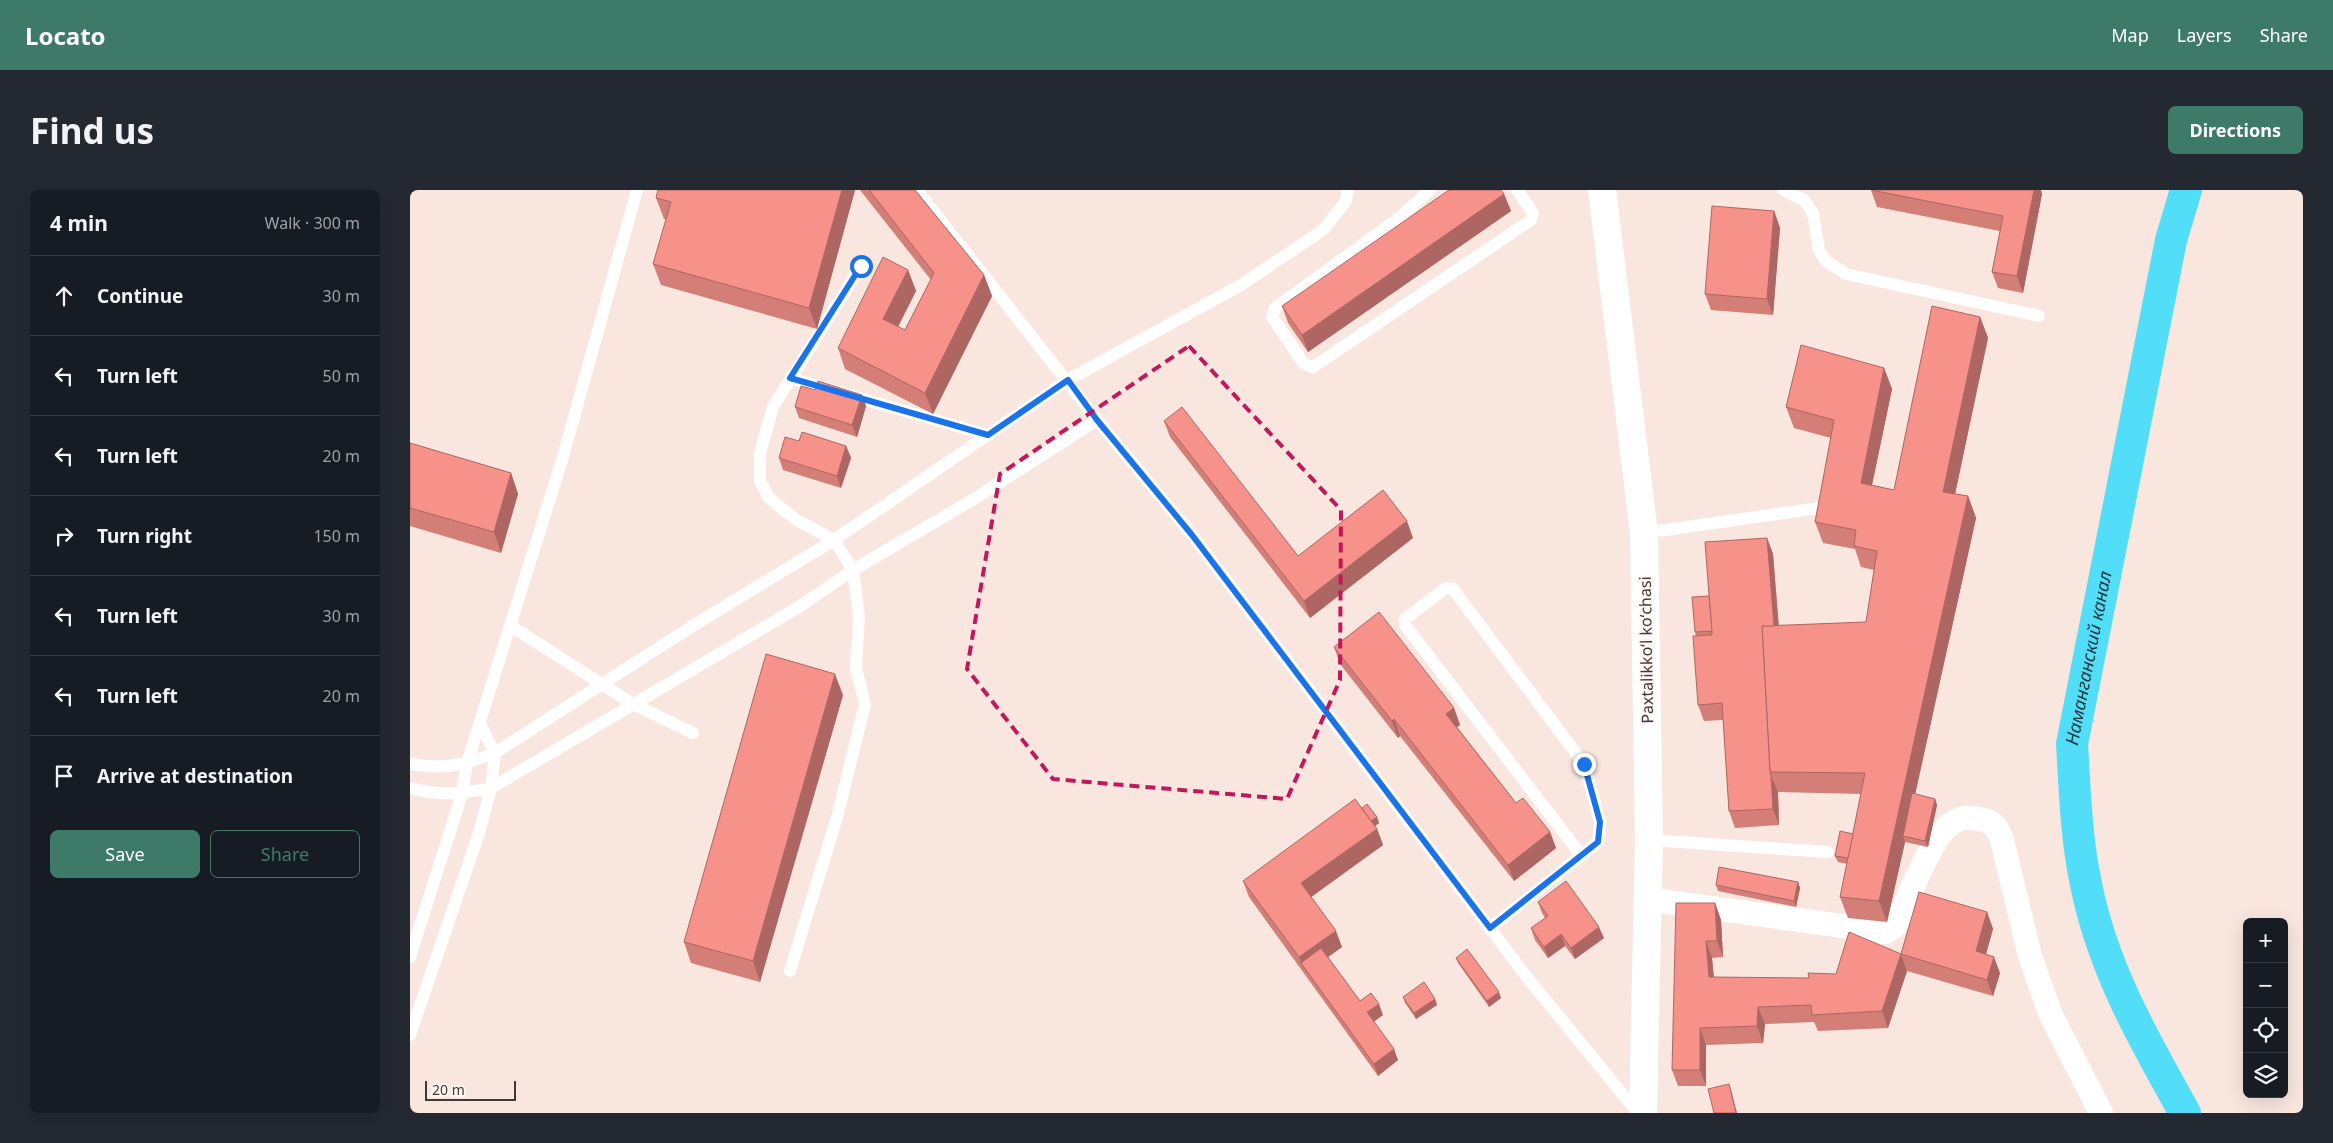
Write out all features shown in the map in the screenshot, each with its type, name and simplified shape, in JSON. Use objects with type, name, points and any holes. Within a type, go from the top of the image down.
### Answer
[{"type":"street","name":"Paxtalikkoʻl koʻchasi","points":[[1602,190],[1644,533],[1649,840],[1646,899],[1643,1113]]},
{"type":"street","points":[[1646,899],[1886,932],[1895,926],[1929,854],[1945,828],[1955,820],[1969,817],[1991,821],[1998,829],[2002,840],[2030,956],[2050,1013],[2101,1113]]},
{"type":"lane","points":[[410,957],[462,794],[466,763],[511,626],[562,457],[637,190]]},
{"type":"lane","points":[[917,190],[1068,380],[1097,420],[1192,535],[1490,928],[1638,1113]]},
{"type":"lane","points":[[410,764],[434,768],[466,763],[495,753],[602,683],[834,540],[1068,380],[1241,285],[1323,230],[1346,201],[1348,190]]},
{"type":"lane","points":[[1430,190],[1403,215],[1275,308],[1272,317],[1304,364],[1312,367],[1531,220],[1533,213],[1517,190]]},
{"type":"lane","points":[[1783,190],[1804,200],[1813,213],[1819,250],[1826,261],[1846,274],[2040,316]]},
{"type":"lane","points":[[790,971],[838,814],[865,704],[856,668],[859,616],[853,570],[834,540],[781,510],[770,498],[760,481],[760,452],[773,407],[861,266]]},
{"type":"lane","points":[[790,378],[988,435]]},
{"type":"lane","points":[[410,788],[422,791],[462,794],[491,788],[800,607],[853,570],[974,499],[1097,420]]},
{"type":"lane","points":[[1644,533],[1819,508]]},
{"type":"lane","points":[[1490,928],[1581,856],[1598,842],[1600,822],[1584,764],[1453,589],[1446,588],[1404,619],[1405,626],[1581,856]]},
{"type":"lane","points":[[511,626],[633,704],[693,733]]},
{"type":"lane","points":[[410,1035],[479,833],[491,788],[495,753],[480,724]]},
{"type":"lane","points":[[1649,840],[1828,852]]},
{"type":"highlighted area","points":[[1189,346],[1341,510],[1340,680],[1287,799],[1053,779],[967,669],[1000,474]]},
{"type":"building","points":[[658,190],[842,190],[809,308],[653,264],[671,202],[656,198]]},
{"type":"building","points":[[869,190],[915,190],[984,275],[925,393],[838,348],[883,257],[908,270],[883,319],[905,330],[934,273]]},
{"type":"building","points":[[1449,190],[1501,190],[1504,194],[1302,335],[1282,306]]},
{"type":"building","points":[[1871,190],[2034,190],[2017,276],[1992,272],[2003,216]]},
{"type":"building","points":[[1712,206],[1774,211],[1767,299],[1705,294]]},
{"type":"building","points":[[1932,306],[1980,317],[1943,492],[1968,496],[1879,901],[1840,897],[1865,773],[1770,772],[1762,626],[1866,622],[1877,551],[1854,546],[1856,530],[1815,522],[1834,420],[1786,407],[1801,345],[1884,368],[1861,483],[1894,490]]},
{"type":"building","points":[[818,381],[862,395],[852,425],[795,407],[801,386],[815,390]]},
{"type":"building","points":[[1182,407],[1298,556],[1383,490],[1407,521],[1304,601],[1164,421]]},
{"type":"building","points":[[802,432],[846,446],[837,476],[779,458],[785,437],[799,441]]},
{"type":"building","points":[[410,443],[511,473],[494,532],[410,508]]},
{"type":"building","points":[[1767,538],[1774,626],[1762,626],[1773,809],[1729,811],[1722,703],[1698,705],[1693,636],[1712,635],[1705,542]]},
{"type":"building","points":[[1709,596],[1712,631],[1695,632],[1692,597]]},
{"type":"building","points":[[1379,612],[1454,708],[1446,714],[1516,803],[1523,798],[1550,832],[1508,865],[1394,719],[1392,721],[1334,647]]},
{"type":"building","points":[[766,654],[835,674],[753,961],[684,942]]},
{"type":"building","points":[[1912,793],[1935,799],[1925,841],[1903,836]]},
{"type":"building","points":[[1355,799],[1377,829],[1301,883],[1336,931],[1299,957],[1243,881]]},
{"type":"building","points":[[1367,804],[1377,817],[1371,821],[1362,808]]},
{"type":"building","points":[[1840,831],[1853,834],[1848,858],[1835,856]]},
{"type":"building","points":[[1719,867],[1798,882],[1794,901],[1716,885]]},
{"type":"building","points":[[1566,881],[1599,927],[1571,948],[1561,934],[1544,947],[1531,928],[1548,916],[1538,902]]},
{"type":"building","points":[[1919,892],[1987,912],[1976,951],[1994,957],[1987,980],[1901,954]]},
{"type":"building","points":[[1676,903],[1715,903],[1717,941],[1706,941],[1709,977],[1809,978],[1808,973],[1836,974],[1849,932],[1901,954],[1882,1011],[1812,1015],[1811,1005],[1758,1007],[1757,1026],[1700,1028],[1700,1070],[1672,1070]]},
{"type":"building","points":[[1321,948],[1360,1001],[1371,993],[1379,1004],[1367,1012],[1394,1049],[1374,1064],[1301,963]]},
{"type":"building","points":[[1467,949],[1499,992],[1487,1001],[1456,958]]},
{"type":"building","points":[[1424,982],[1435,999],[1414,1013],[1403,997]]},
{"type":"building","points":[[1729,1084],[1736,1113],[1714,1113],[1708,1089]]},
{"type":"waterway","name":"Наманганский канал","points":[[2185,1113],[2154,1058],[2126,1002],[2102,945],[2093,915],[2080,849],[2072,744],[2171,240],[2186,190]]},
{"type":"route","points":[[861,266],[790,378],[988,435],[1068,380],[1097,420],[1192,535],[1490,928],[1598,842],[1600,822],[1584,764]]}]
